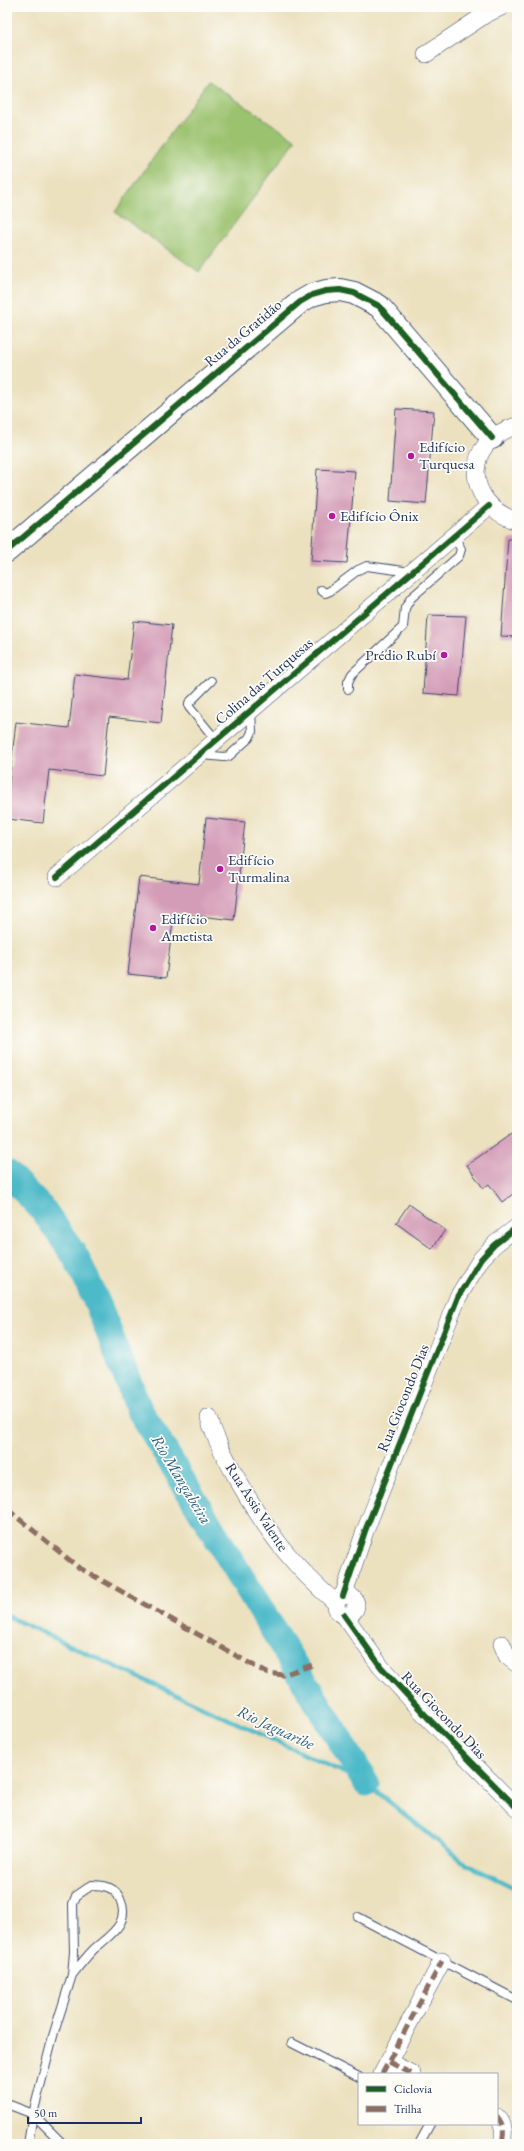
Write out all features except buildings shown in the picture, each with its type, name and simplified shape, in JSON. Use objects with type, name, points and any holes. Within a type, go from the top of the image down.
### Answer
[{"type":"street","points":[[426,54],[486,14],[501,7]]},
{"type":"street","name":"Rua da Gratidão","points":[[7,552],[300,302],[312,295],[326,291],[354,293],[379,306],[492,438]]},
{"type":"street","points":[[517,426],[505,429],[492,438],[484,447],[478,459],[476,471],[482,496],[489,506],[502,516],[517,521]]},
{"type":"street","name":"Colina das Turquesas","points":[[57,877],[251,710],[419,576],[454,536],[489,506]]},
{"type":"street","name":"Rua Giocondo Dias","points":[[517,1227],[494,1245],[481,1259],[458,1297],[365,1531],[356,1560],[347,1605],[361,1639],[381,1667],[430,1720],[517,1808]]},
{"type":"street","name":"Rua Assis Valente","points":[[209,1418],[220,1450],[268,1530],[309,1580],[347,1605]]},
{"type":"street","points":[[502,1644],[507,1656],[517,1664]]},
{"type":"street","points":[[408,2073],[386,2068],[442,1961]]},
{"type":"street","points":[[498,2118],[502,2122],[504,2134],[502,2144]]},
{"type":"lane","points":[[321,590],[325,592],[330,591],[358,570],[367,566],[419,576],[407,603],[403,627],[352,674],[348,682],[348,689]]},
{"type":"lane","points":[[211,681],[189,703],[189,707],[216,740]]},
{"type":"lane","points":[[199,754],[224,757],[229,756],[249,738],[252,732],[251,710]]},
{"type":"lane","points":[[28,2144],[33,2114],[53,2036],[72,1975],[74,1952],[72,1913],[76,1896],[92,1885],[110,1888],[118,1894],[123,1905],[123,1917],[119,1927],[88,1956],[72,1975]]},
{"type":"lane","points":[[358,1917],[517,2000]]},
{"type":"lane","points":[[292,2043],[358,2076]]},
{"type":"lane","points":[[7,2104],[33,2114],[63,2144]]},
{"type":"lane","points":[[419,2144],[429,2125]]},
{"type":"green space","points":[[208,81],[296,140],[199,272],[115,212]]},
{"type":"waterway","name":"Rio Mangabeira","points":[[7,1173],[44,1211],[77,1259],[99,1307],[139,1409],[366,1783]]},
{"type":"waterway","name":"Rio Jaguaribe","points":[[7,1616],[366,1783],[466,1864],[517,1889]]},
{"type":"marked path","points":[[7,1509],[78,1567],[267,1673],[283,1675],[315,1664]]},
{"type":"marked path","points":[[383,2073],[442,1961]]},
{"type":"marked path","points":[[389,2062],[410,2073]]},
{"type":"marked path","points":[[498,2118],[503,2129],[502,2144]]},
{"type":"cycle path","points":[[7,551],[300,302],[312,295],[326,291],[340,290],[354,293],[379,306],[492,438]]},
{"type":"cycle path","points":[[57,877],[489,506]]},
{"type":"cycle path","points":[[343,1596],[365,1531],[458,1297],[481,1259],[494,1245],[517,1227]]},
{"type":"cycle path","points":[[344,1615],[381,1667],[430,1720],[517,1808]]},
{"type":"place","name":"Edifício Turquesa","points":[[411,456]]},
{"type":"place","name":"Edifício Ônix","points":[[332,516]]},
{"type":"place","name":"Prédio Rubí","points":[[444,655]]},
{"type":"place","name":"Edifício Turmalina","points":[[220,869]]},
{"type":"place","name":"Edifício Ametista","points":[[153,928]]}]
